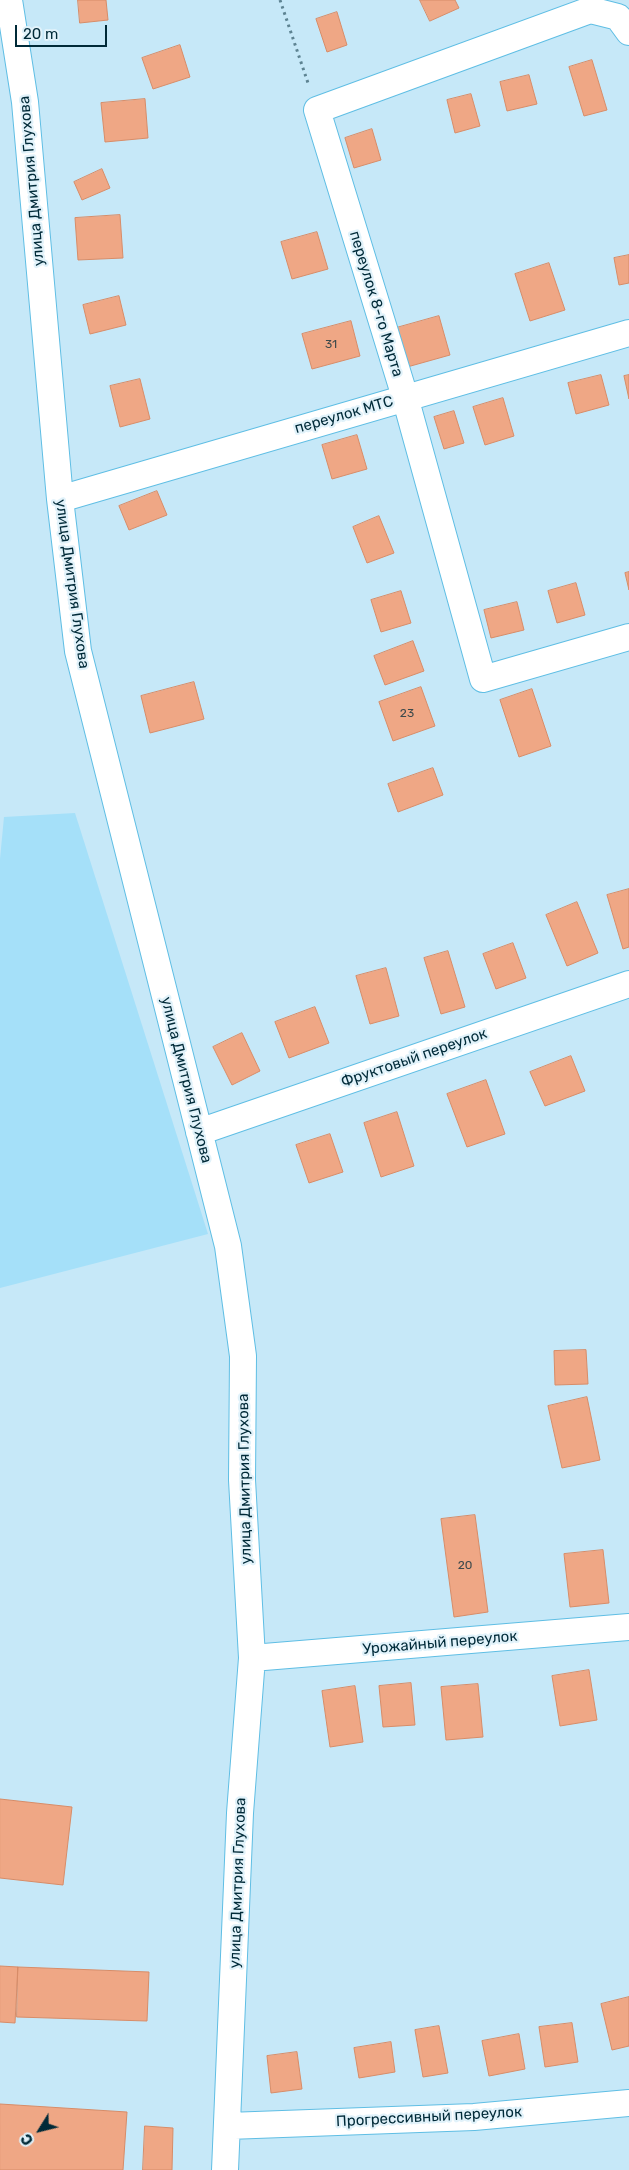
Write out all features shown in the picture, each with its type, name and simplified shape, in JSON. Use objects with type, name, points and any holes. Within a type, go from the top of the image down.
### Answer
[{"type":"street","name":"улица Дмитрия Глухова","points":[[9,0],[25,102],[60,499],[78,651],[228,1246],[243,1356],[242,1480],[252,1658],[240,1813],[225,2170]]},
{"type":"street","points":[[317,110],[590,10],[618,17],[629,32]]},
{"type":"street","name":"переулок 8-го Марта","points":[[317,110],[405,397],[483,679],[629,637]]},
{"type":"street","name":"переулок МТС","points":[[60,499],[629,333]]},
{"type":"street","name":"Фруктовый переулок","points":[[199,1132],[629,984]]},
{"type":"street","name":"Урожайный переулок","points":[[252,1658],[629,1627]]},
{"type":"street","name":"Прогрессивный переулок","points":[[228,2126],[474,2117],[629,2103]]},
{"type":"path","points":[[280,0],[317,110]]},
{"type":"shaded area","points":[[75,813],[208,1234],[0,1288],[0,859],[4,817]]},
{"type":"building","points":[[78,0],[106,0],[108,20],[80,23]]},
{"type":"building","points":[[420,0],[455,0],[459,8],[430,21]]},
{"type":"building","points":[[337,12],[347,45],[327,52],[316,19]]},
{"type":"building","points":[[180,45],[190,77],[153,89],[142,58]]},
{"type":"building","points":[[592,60],[607,110],[584,116],[569,67]]},
{"type":"building","points":[[529,75],[537,104],[507,111],[500,82]]},
{"type":"building","points":[[471,94],[480,126],[455,133],[447,100]]},
{"type":"building","points":[[145,99],[148,138],[105,142],[101,103]]},
{"type":"building","points":[[372,129],[381,160],[354,168],[345,138]]},
{"type":"building","points":[[102,169],[110,188],[82,200],[74,182]]},
{"type":"building","points":[[120,215],[123,258],[78,260],[75,218]]},
{"type":"building","points":[[317,232],[328,269],[292,279],[281,242]]},
{"type":"building","points":[[629,255],[629,283],[619,285],[614,258]]},
{"type":"building","points":[[549,263],[565,310],[530,321],[515,274]]},
{"type":"building","points":[[119,296],[126,325],[90,334],[83,305]]},
{"type":"building","points":[[439,316],[450,355],[400,369],[389,330]]},
{"type":"building","points":[[351,321],[360,356],[312,369],[302,334]]},
{"type":"building","points":[[601,375],[609,405],[576,414],[568,383]]},
{"type":"building","points":[[629,375],[629,399],[624,376]]},
{"type":"building","points":[[140,379],[150,419],[120,427],[110,386]]},
{"type":"building","points":[[503,398],[514,436],[485,445],[473,407]]},
{"type":"building","points":[[454,411],[464,443],[444,449],[434,417]]},
{"type":"building","points":[[357,435],[367,469],[332,479],[322,445]]},
{"type":"building","points":[[157,491],[167,515],[129,530],[119,506]]},
{"type":"building","points":[[379,516],[394,553],[367,563],[353,527]]},
{"type":"building","points":[[629,572],[629,590],[625,573]]},
{"type":"building","points":[[576,583],[585,615],[557,623],[548,591]]},
{"type":"building","points":[[401,591],[411,623],[381,632],[371,600]]},
{"type":"building","points":[[517,602],[524,630],[491,638],[484,610]]},
{"type":"building","points":[[413,641],[424,671],[385,685],[374,656]]},
{"type":"building","points":[[194,682],[204,719],[150,733],[141,696]]},
{"type":"building","points":[[421,687],[435,726],[393,741],[379,702]]},
{"type":"building","points":[[532,689],[551,746],[519,757],[500,700]]},
{"type":"building","points":[[433,768],[443,795],[398,812],[388,784]]},
{"type":"building","points":[[629,889],[629,947],[623,949],[607,895]]},
{"type":"building","points":[[577,902],[598,953],[567,966],[546,915]]},
{"type":"building","points":[[513,943],[526,978],[496,989],[483,954]]},
{"type":"building","points":[[448,951],[465,1007],[441,1014],[424,958]]},
{"type":"building","points":[[386,968],[399,1016],[370,1024],[356,976]]},
{"type":"building","points":[[315,1007],[329,1043],[289,1058],[275,1022]]},
{"type":"building","points":[[242,1033],[260,1071],[232,1085],[213,1047]]},
{"type":"building","points":[[571,1056],[585,1091],[545,1106],[530,1072]]},
{"type":"building","points":[[486,1080],[505,1134],[467,1147],[447,1094]]},
{"type":"building","points":[[397,1112],[414,1166],[381,1177],[364,1123]]},
{"type":"building","points":[[330,1134],[343,1172],[309,1183],[296,1145]]},
{"type":"building","points":[[586,1350],[588,1384],[555,1385],[554,1351]]},
{"type":"building","points":[[587,1397],[600,1460],[562,1468],[548,1406]]},
{"type":"building","points":[[475,1515],[488,1612],[454,1617],[441,1519]]},
{"type":"building","points":[[603,1550],[609,1603],[570,1607],[564,1554]]},
{"type":"building","points":[[589,1670],[597,1720],[560,1726],[552,1676]]},
{"type":"building","points":[[411,1683],[415,1725],[383,1727],[379,1686]]},
{"type":"building","points":[[478,1684],[483,1737],[446,1740],[441,1687]]},
{"type":"building","points":[[355,1686],[363,1742],[330,1747],[322,1691]]},
{"type":"building","points":[[0,1799],[72,1807],[63,1885],[0,1878]]},
{"type":"building","points":[[0,1966],[18,1967],[15,2023],[0,2022]]},
{"type":"building","points":[[18,1967],[149,1972],[147,2021],[17,2017]]},
{"type":"building","points":[[629,1997],[629,2046],[612,2050],[601,2004]]},
{"type":"building","points":[[572,2023],[578,2062],[545,2067],[539,2027]]},
{"type":"building","points":[[439,2026],[448,2073],[423,2077],[415,2030]]},
{"type":"building","points":[[519,2034],[525,2069],[489,2076],[482,2041]]},
{"type":"building","points":[[391,2042],[395,2072],[359,2078],[354,2048]]},
{"type":"building","points":[[297,2052],[302,2089],[271,2093],[267,2056]]},
{"type":"building","points":[[0,2104],[127,2112],[123,2170],[0,2170]]},
{"type":"building","points":[[145,2126],[173,2128],[172,2170],[143,2170]]}]
